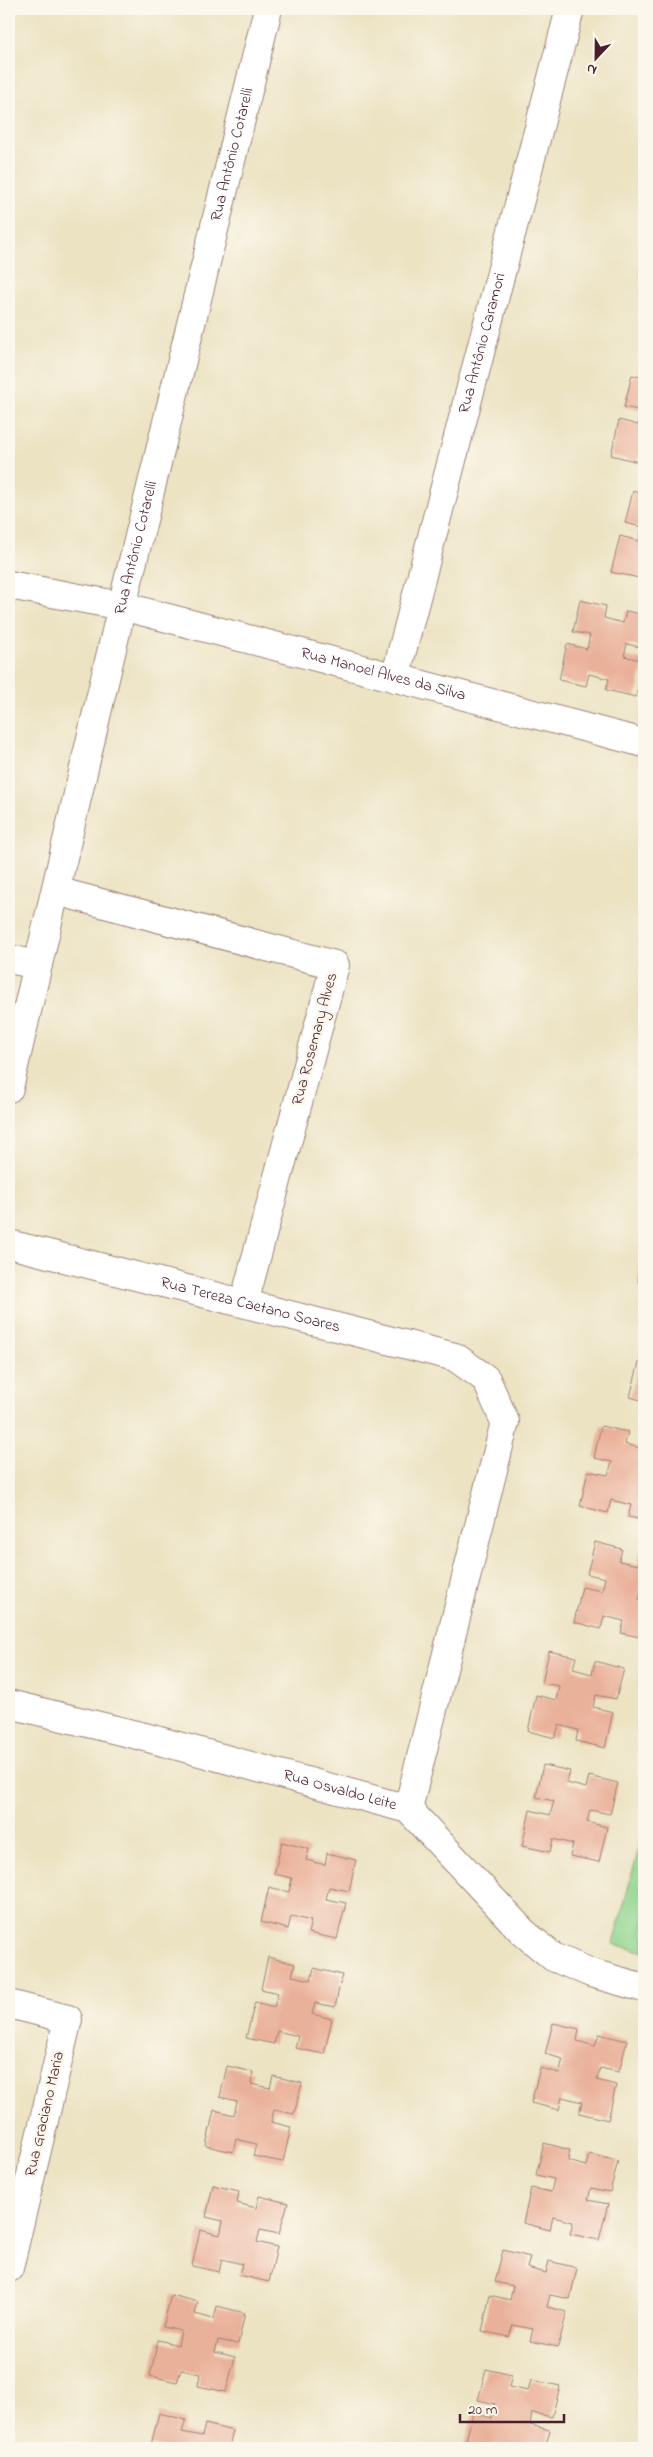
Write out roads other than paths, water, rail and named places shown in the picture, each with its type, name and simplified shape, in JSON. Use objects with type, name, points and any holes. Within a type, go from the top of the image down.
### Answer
[{"type":"street","name":"Rua Antônio Cotarelli","points":[[9,1088],[122,606],[268,9]]},
{"type":"street","name":"Rua Antônio Caramori","points":[[395,678],[570,9]]},
{"type":"street","name":"Rua Manoel Alves da Silva","points":[[9,585],[122,606],[644,743]]},
{"type":"street","name":"Rua Rosemary Alves","points":[[56,891],[335,966],[244,1303]]},
{"type":"street","points":[[9,959],[38,965]]},
{"type":"street","name":"Rua Tereza Caetano Soares","points":[[9,1244],[454,1357],[486,1379],[505,1422],[408,1809]]},
{"type":"street","name":"Rua Osvaldo Leite","points":[[9,1704],[145,1737],[408,1809],[523,1932],[553,1957],[592,1974],[644,1988]]},
{"type":"street","name":"Rua Graciano Maria","points":[[9,2004],[68,2019],[9,2268]]}]
